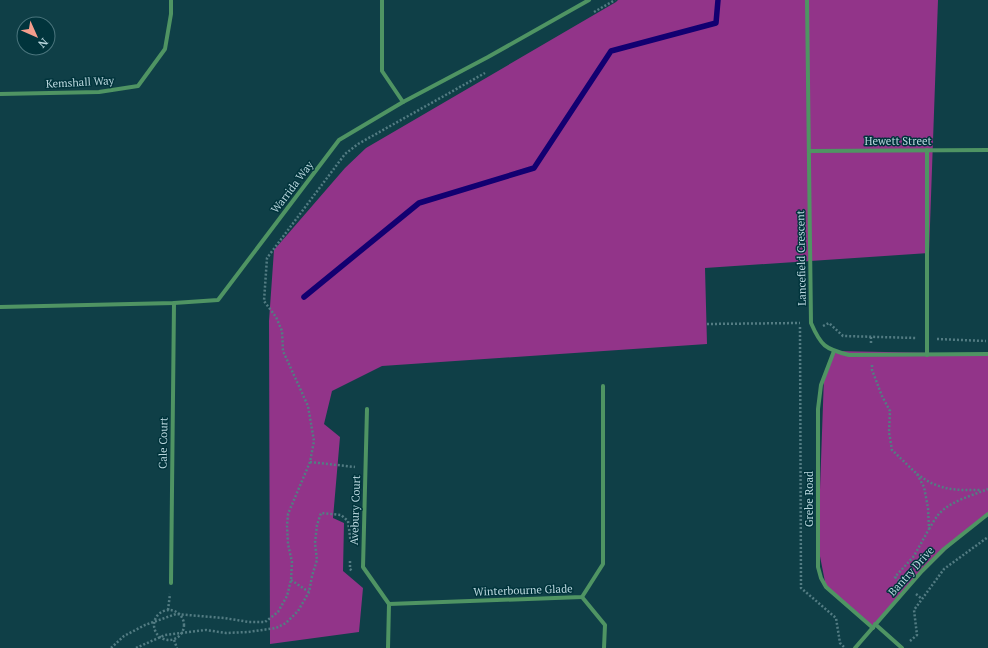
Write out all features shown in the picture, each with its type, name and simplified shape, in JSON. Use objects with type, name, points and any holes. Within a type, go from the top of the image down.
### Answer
[{"type":"street","name":"Kemshall Way","points":[[0,94],[99,92],[138,86],[166,49],[171,14],[170,0]]},
{"type":"street","points":[[382,0],[382,71],[403,102]]},
{"type":"street","name":"Warrida Way","points":[[0,307],[174,303],[218,300],[339,140],[403,102],[488,57],[589,0]]},
{"type":"street","name":"Lancefield Crescent","points":[[807,0],[811,324],[814,332]]},
{"type":"street","points":[[927,150],[927,355]]},
{"type":"street","name":"Hewett Street","points":[[809,151],[988,150]]},
{"type":"street","name":"Cale Court","points":[[171,583],[174,303]]},
{"type":"street","points":[[814,332],[817,338],[826,347],[849,355],[988,354]]},
{"type":"street","name":"Grebe Road","points":[[834,351],[821,384],[818,409],[818,567],[821,578],[826,587],[902,648]]},
{"type":"street","name":"Winterbourne Glade","points":[[389,604],[582,597],[603,564],[603,386]]},
{"type":"street","name":"Avebury Court","points":[[368,409],[363,567],[389,604]]},
{"type":"street","name":"Bantry Drive","points":[[855,648],[922,571],[944,549],[988,514]]},
{"type":"street","points":[[582,597],[604,625],[604,648]]},
{"type":"street","points":[[388,648],[389,604]]},
{"type":"path","points":[[594,12],[615,0]]},
{"type":"path","points":[[111,648],[124,636],[145,625],[176,614],[224,618],[248,622],[265,622],[278,612],[287,596],[291,580],[292,562],[288,544],[288,514],[310,462],[314,441],[308,406],[283,351],[282,331],[276,317],[264,301],[267,258],[345,154],[358,144],[490,70]]},
{"type":"path","points":[[707,324],[800,323]]},
{"type":"path","points":[[800,339],[829,323],[843,336],[988,341]]},
{"type":"path","points":[[871,337],[872,370],[882,396],[890,411],[889,432],[892,450],[917,474],[932,484],[958,490],[984,490]]},
{"type":"path","points":[[310,462],[366,468]]},
{"type":"path","points":[[917,474],[924,487],[928,508],[929,529]]},
{"type":"path","points":[[922,599],[896,577],[914,556],[938,515],[949,506],[966,497],[988,489]]},
{"type":"path","points":[[136,648],[165,635],[206,630],[226,633],[248,632],[276,628],[286,623],[298,610],[309,592],[317,560],[315,543],[317,525],[321,512],[341,515],[348,521],[351,549]]},
{"type":"path","points":[[906,644],[917,635],[914,610],[944,569],[988,537]]},
{"type":"path","points":[[350,556],[350,569],[354,575]]},
{"type":"path","points":[[291,580],[309,592]]},
{"type":"path","points":[[168,610],[171,583]]},
{"type":"path","points":[[168,610],[179,614],[184,624],[184,629],[178,637],[174,640],[168,640],[160,637],[156,633],[155,622],[159,614],[168,610]]},
{"type":"path","points":[[174,640],[177,648]]},
{"type":"shaded area","points":[[618,0],[938,0],[929,253],[705,268],[707,344],[382,366],[332,391],[324,424],[340,437],[333,518],[344,523],[343,571],[363,588],[359,632],[270,644],[269,321],[274,250],[345,168],[366,148]]},
{"type":"shaded area","points":[[834,351],[988,354],[988,514],[960,536],[908,587],[873,628],[826,587],[818,546],[824,376]]},
{"type":"waterway","points":[[304,297],[419,203],[534,168],[611,51],[716,23],[718,0]]}]
